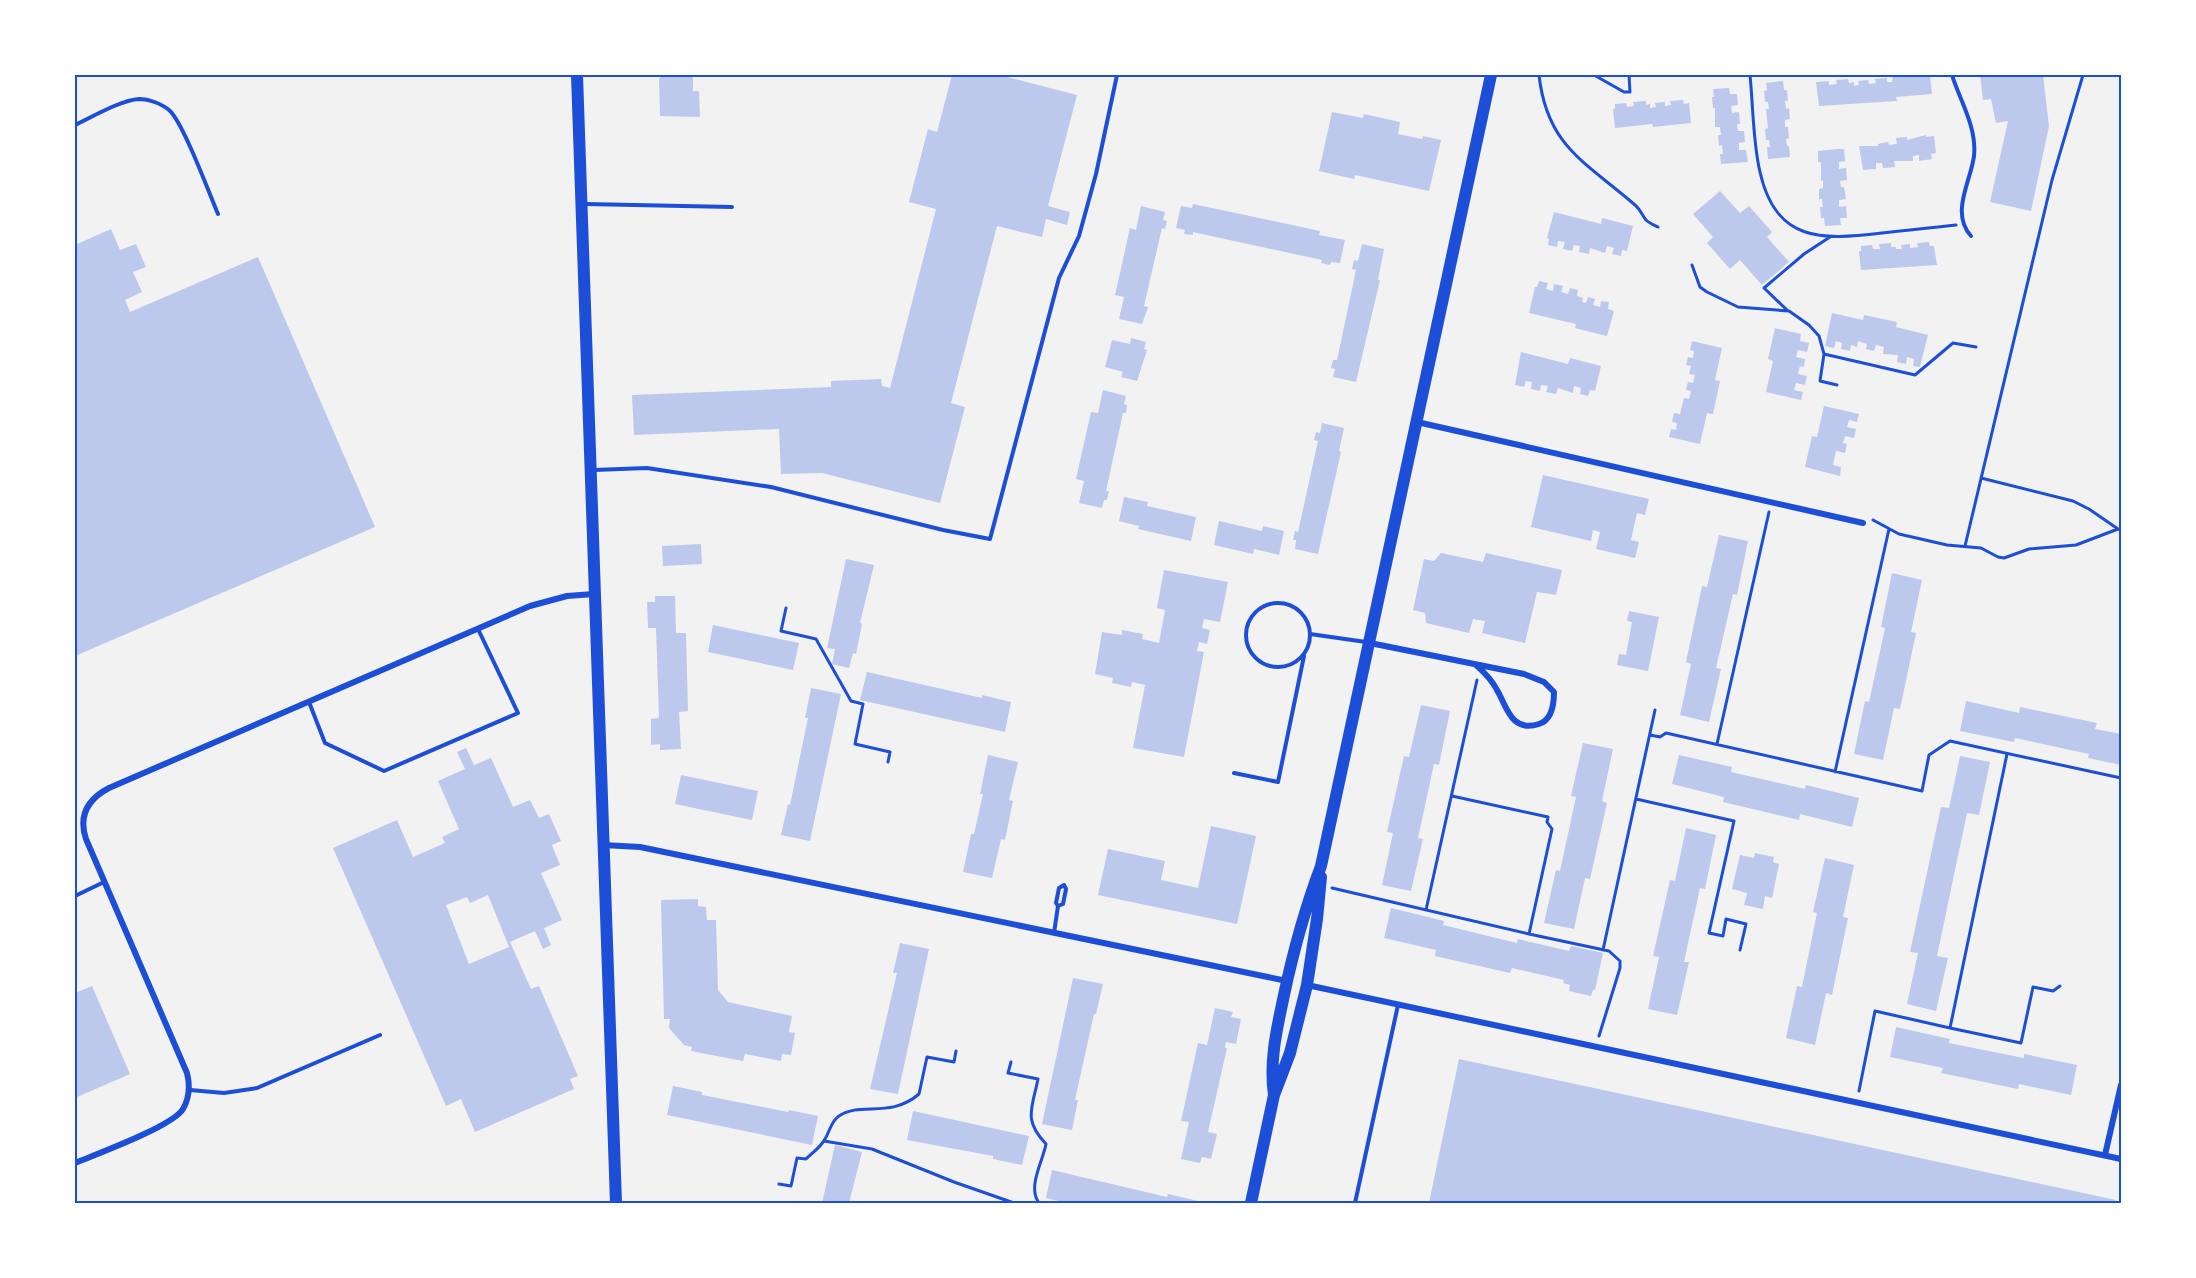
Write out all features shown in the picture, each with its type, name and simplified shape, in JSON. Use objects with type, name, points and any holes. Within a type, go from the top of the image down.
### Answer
[{"type":"main road","points":[[577,75],[616,1203]]},
{"type":"main road","points":[[1251,1203],[1274,1095],[1290,1053],[1307,985],[1322,866],[1491,75]]},
{"type":"main road","points":[[1274,1095],[1271,1077],[1272,1062],[1287,981],[1302,917],[1322,866]]},
{"type":"street","points":[[1416,422],[1863,522]]},
{"type":"street","points":[[75,1163],[171,1120],[184,1108],[189,1090],[187,1073],[83,830],[84,813],[93,798],[109,788],[542,602],[567,596],[594,594]]},
{"type":"street","points":[[1370,643],[1478,667],[1524,674],[1544,682],[1554,692],[1554,706],[1549,716],[1541,724],[1518,723],[1509,716],[1497,688],[1478,667]]},
{"type":"street","points":[[603,846],[640,847],[1287,981]]},
{"type":"street","points":[[1307,985],[2121,1159]]},
{"type":"street","points":[[2105,1155],[2121,1085]]},
{"type":"lane","points":[[590,470],[647,468],[771,487],[943,530],[990,539],[1059,278],[1079,236],[1096,174],[1117,75]]},
{"type":"lane","points":[[1952,75],[1969,122],[1974,144],[1962,207],[1964,224],[1971,236]]},
{"type":"lane","points":[[75,125],[124,103],[139,99],[153,101],[170,111],[180,125],[218,214]]},
{"type":"lane","points":[[581,204],[732,207]]},
{"type":"lane","points":[[1234,773],[1278,782],[1304,652],[1310,639],[1306,620],[1291,606],[1280,603],[1269,604],[1259,609],[1251,617],[1246,638],[1249,649],[1263,663],[1283,666],[1293,663],[1304,652]]},
{"type":"lane","points":[[309,702],[325,743],[384,771],[518,713],[478,629]]},
{"type":"lane","points":[[1310,634],[1370,643]]},
{"type":"lane","points":[[75,896],[104,882]]},
{"type":"lane","points":[[1054,933],[1059,888],[1064,885],[1066,889],[1063,904],[1058,906]]},
{"type":"lane","points":[[1355,1203],[1398,1004]]},
{"type":"lane","points":[[189,1090],[224,1093],[258,1088],[380,1035]]},
{"type":"path","points":[[1539,75],[1548,117],[1570,151],[1635,205],[1645,219],[1658,227]]},
{"type":"path","points":[[1594,75],[1624,92],[1630,92],[1629,75]]},
{"type":"path","points":[[1750,75],[1760,171],[1774,210],[1803,232],[1818,236],[1854,236],[1964,224]]},
{"type":"path","points":[[1965,546],[2052,180],[2083,75]]},
{"type":"path","points":[[1831,236],[1804,254],[1764,288],[1819,336],[1824,354],[1820,381],[1837,385]]},
{"type":"path","points":[[1692,265],[1700,287],[1738,307],[1789,311]]},
{"type":"path","points":[[1824,354],[1915,375],[1953,343],[1976,347]]},
{"type":"path","points":[[1981,478],[2073,501],[2120,530]]},
{"type":"path","points":[[1717,744],[1771,500]]},
{"type":"path","points":[[1871,519],[1899,534],[1981,548],[2004,558],[2029,549],[2076,545],[2120,530]]},
{"type":"path","points":[[1835,772],[1889,529]]},
{"type":"path","points":[[786,608],[781,632],[816,639],[851,701],[863,705],[855,744],[890,752],[888,762]]},
{"type":"path","points":[[1426,910],[1478,667]]},
{"type":"path","points":[[1603,950],[1655,710]]},
{"type":"path","points":[[1650,735],[1660,736],[1666,733],[1922,791],[1929,755],[1950,741],[2121,778]]},
{"type":"path","points":[[1950,1028],[2007,753]]},
{"type":"path","points":[[1452,796],[1548,817],[1547,822],[1552,829],[1529,934]]},
{"type":"path","points":[[1636,799],[1734,821],[1709,933],[1723,936],[1726,919],[1746,924],[1740,950]]},
{"type":"path","points":[[1321,885],[1603,950],[1615,955],[1620,961],[1620,968],[1596,1047]]},
{"type":"path","points":[[1856,1102],[1875,1011],[2021,1043],[2033,987],[2053,991],[2060,986]]},
{"type":"path","points":[[779,1184],[791,1186],[797,1158],[806,1159],[825,1141],[830,1127],[840,1115],[850,1111],[894,1108],[914,1098],[919,1094],[927,1057],[954,1062],[956,1051]]},
{"type":"path","points":[[1011,1062],[1008,1073],[1038,1079],[1030,1118],[1032,1126],[1046,1144],[1034,1185],[1036,1200],[1039,1203]]},
{"type":"path","points":[[825,1141],[872,1149],[1014,1203]]},
{"type":"building","points":[[661,75],[693,75],[693,91],[699,91],[700,117],[660,116],[659,78]]},
{"type":"building","points":[[952,75],[999,75],[1077,95],[1048,206],[1070,212],[1067,225],[1046,219],[1042,237],[997,226],[951,403],[965,407],[940,503],[822,473],[781,474],[779,429],[634,435],[632,395],[831,387],[831,381],[881,379],[882,386],[890,388],[936,209],[909,202],[928,129],[937,132]]},
{"type":"building","points":[[1893,75],[1906,75],[1906,77],[1930,75],[1932,94],[1896,97],[1897,101],[1819,106],[1816,82],[1829,81],[1829,85],[1837,84],[1836,80],[1848,79],[1849,83],[1854,82],[1854,86],[1859,85],[1858,81],[1868,80],[1869,84],[1876,83],[1875,79],[1887,78],[1887,82],[1892,82]]},
{"type":"building","points":[[1980,75],[2043,75],[2049,126],[2031,211],[1990,202],[2008,121],[1996,123],[1991,99],[1983,100]]},
{"type":"building","points":[[1783,81],[1784,90],[1787,90],[1786,109],[1789,108],[1790,119],[1785,120],[1785,127],[1788,127],[1789,138],[1786,139],[1790,157],[1768,159],[1767,147],[1770,147],[1769,140],[1766,140],[1765,129],[1768,128],[1766,109],[1769,109],[1768,102],[1765,102],[1764,91],[1767,90],[1766,83]]},
{"type":"building","points":[[1729,88],[1730,94],[1737,94],[1738,105],[1731,106],[1732,113],[1739,112],[1738,131],[1744,131],[1745,142],[1739,143],[1739,150],[1746,150],[1748,162],[1721,164],[1720,154],[1723,154],[1722,145],[1719,146],[1720,127],[1715,127],[1715,108],[1713,108],[1712,97],[1714,97],[1713,89]]},
{"type":"building","points":[[1683,100],[1684,104],[1689,103],[1691,123],[1615,128],[1613,109],[1615,104],[1626,103],[1627,107],[1634,106],[1633,102],[1646,101],[1646,105],[1650,104],[1650,108],[1656,107],[1655,103],[1665,102],[1665,106],[1671,105],[1670,101]]},
{"type":"building","points":[[1332,112],[1363,118],[1364,114],[1400,122],[1398,134],[1441,140],[1429,191],[1355,175],[1354,179],[1319,171]]},
{"type":"building","points":[[1926,135],[1926,137],[1934,136],[1936,153],[1931,154],[1932,159],[1919,161],[1919,155],[1913,156],[1913,161],[1894,161],[1895,167],[1883,168],[1882,163],[1876,163],[1876,169],[1863,170],[1859,146],[1878,146],[1878,144],[1888,142],[1889,145],[1897,144],[1896,138],[1907,137],[1907,140]]},
{"type":"building","points":[[1844,149],[1845,161],[1839,162],[1839,169],[1846,168],[1847,180],[1840,181],[1841,187],[1844,187],[1846,199],[1839,200],[1839,207],[1846,206],[1847,218],[1840,218],[1841,225],[1825,226],[1824,218],[1821,218],[1822,199],[1819,199],[1819,189],[1823,188],[1823,180],[1821,181],[1821,162],[1818,162],[1818,151]]},
{"type":"building","points":[[1720,191],[1740,213],[1749,206],[1772,232],[1767,237],[1789,262],[1762,285],[1740,260],[1730,269],[1707,243],[1713,237],[1693,214]]},
{"type":"building","points":[[1193,204],[1320,231],[1319,235],[1345,240],[1340,263],[1331,262],[1330,265],[1321,263],[1322,260],[1193,232],[1193,235],[1184,234],[1185,230],[1176,228],[1181,206],[1192,208]]},
{"type":"building","points":[[1141,206],[1165,212],[1163,220],[1167,221],[1165,229],[1162,228],[1144,306],[1148,307],[1142,324],[1119,319],[1124,297],[1115,295],[1130,228],[1136,230]]},
{"type":"building","points":[[1554,212],[1601,224],[1602,218],[1633,226],[1627,251],[1622,250],[1621,256],[1612,254],[1614,248],[1607,246],[1605,253],[1590,248],[1589,254],[1579,252],[1580,246],[1574,245],[1572,251],[1563,249],[1565,242],[1558,241],[1557,247],[1548,245],[1549,239],[1547,238]]},
{"type":"building","points":[[111,229],[120,250],[136,244],[146,267],[133,272],[142,292],[125,300],[130,312],[258,257],[375,527],[75,656],[75,245]]},
{"type":"building","points":[[1929,242],[1930,246],[1934,246],[1937,265],[1861,270],[1859,251],[1861,251],[1861,246],[1872,245],[1873,249],[1880,249],[1879,244],[1891,243],[1891,247],[1902,249],[1901,245],[1910,244],[1910,248],[1918,247],[1917,243]]},
{"type":"building","points":[[1362,244],[1384,249],[1378,280],[1380,280],[1356,382],[1333,377],[1335,369],[1331,368],[1333,360],[1337,360],[1356,270],[1352,269],[1354,260],[1358,261]]},
{"type":"building","points":[[1539,281],[1548,283],[1546,289],[1553,291],[1554,284],[1563,286],[1561,292],[1568,294],[1570,288],[1578,290],[1577,296],[1583,298],[1582,302],[1586,303],[1588,297],[1595,299],[1593,305],[1600,307],[1601,301],[1609,302],[1608,309],[1614,311],[1607,336],[1575,328],[1576,324],[1529,313],[1535,287]]},
{"type":"building","points":[[1832,313],[1863,320],[1864,315],[1897,322],[1896,327],[1928,335],[1920,367],[1913,366],[1914,359],[1907,357],[1906,364],[1897,362],[1898,355],[1883,354],[1884,347],[1876,345],[1874,351],[1866,349],[1867,344],[1858,341],[1857,347],[1851,345],[1850,351],[1841,349],[1842,343],[1836,341],[1834,348],[1825,346]]},
{"type":"building","points":[[1775,328],[1801,334],[1800,341],[1809,343],[1807,352],[1798,350],[1796,357],[1805,359],[1804,367],[1800,366],[1798,374],[1807,376],[1805,385],[1796,383],[1794,390],[1803,392],[1801,400],[1766,392],[1773,361],[1768,359]]},
{"type":"building","points":[[1131,338],[1146,342],[1144,349],[1147,350],[1137,381],[1121,377],[1123,372],[1105,367],[1112,340],[1130,344]]},
{"type":"building","points":[[1692,341],[1722,348],[1715,380],[1720,381],[1713,414],[1707,413],[1700,444],[1669,437],[1671,429],[1676,430],[1677,423],[1672,422],[1674,413],[1680,414],[1684,398],[1689,399],[1691,391],[1686,390],[1688,382],[1693,383],[1695,375],[1689,374],[1691,366],[1686,365],[1688,357],[1693,358],[1694,351],[1690,350]]},
{"type":"building","points":[[1521,352],[1568,364],[1570,358],[1601,366],[1595,391],[1590,390],[1588,396],[1580,394],[1581,388],[1574,386],[1573,393],[1558,388],[1556,394],[1546,392],[1548,386],[1541,385],[1540,391],[1531,389],[1532,382],[1526,381],[1524,387],[1515,385]]},
{"type":"building","points":[[1103,390],[1126,396],[1124,404],[1127,405],[1126,413],[1123,413],[1106,491],[1109,491],[1107,500],[1104,500],[1102,508],[1079,503],[1084,481],[1076,479],[1091,412],[1098,413]]},
{"type":"building","points":[[1824,406],[1859,414],[1857,422],[1849,420],[1847,427],[1856,429],[1854,438],[1845,436],[1843,443],[1847,444],[1845,453],[1836,451],[1833,465],[1841,467],[1840,476],[1805,467],[1812,436],[1817,437]]},
{"type":"building","points":[[1322,423],[1344,428],[1339,451],[1341,452],[1318,554],[1295,549],[1296,540],[1293,540],[1295,531],[1298,532],[1318,441],[1314,440],[1316,432],[1320,433]]},
{"type":"building","points":[[1543,475],[1649,499],[1645,515],[1637,513],[1631,540],[1639,542],[1635,558],[1596,549],[1600,532],[1593,530],[1591,541],[1531,527]]},
{"type":"building","points":[[1124,497],[1148,502],[1147,506],[1196,517],[1191,541],[1138,529],[1139,526],[1119,521]]},
{"type":"building","points":[[1219,521],[1262,531],[1263,526],[1284,531],[1279,555],[1254,549],[1253,554],[1214,545]]},
{"type":"building","points":[[1719,535],[1748,541],[1737,595],[1733,594],[1716,668],[1721,669],[1709,722],[1680,715],[1691,664],[1686,662],[1702,586],[1707,587]]},
{"type":"building","points":[[701,544],[702,564],[663,566],[662,546]]},
{"type":"building","points":[[1441,553],[1483,562],[1486,553],[1562,570],[1556,595],[1537,592],[1525,643],[1482,633],[1485,621],[1473,619],[1469,633],[1426,623],[1425,613],[1413,610],[1424,559],[1434,561]]},
{"type":"building","points":[[846,559],[874,565],[860,623],[862,624],[856,654],[853,653],[849,668],[832,664],[835,649],[827,648]]},
{"type":"building","points":[[1164,570],[1228,582],[1220,622],[1204,619],[1202,628],[1210,630],[1207,644],[1199,642],[1197,651],[1204,652],[1184,757],[1133,748],[1145,685],[1132,682],[1131,687],[1112,683],[1113,678],[1095,674],[1102,632],[1122,635],[1122,630],[1143,634],[1142,639],[1159,643],[1165,610],[1157,608]]},
{"type":"building","points":[[1892,573],[1922,580],[1911,632],[1916,633],[1900,709],[1894,708],[1883,760],[1854,754],[1865,701],[1869,702],[1885,628],[1881,627]]},
{"type":"building","points":[[655,596],[675,596],[676,633],[686,633],[688,711],[679,712],[681,749],[660,750],[660,744],[651,745],[651,719],[659,718],[656,628],[648,628],[647,602],[655,602]]},
{"type":"building","points":[[1629,611],[1659,617],[1648,671],[1617,665],[1619,654],[1626,655],[1632,622],[1627,621]]},
{"type":"building","points":[[713,625],[799,643],[793,670],[708,652]]},
{"type":"building","points":[[867,672],[982,698],[982,695],[1011,702],[1005,732],[860,700]]},
{"type":"building","points":[[811,688],[841,694],[810,841],[781,835],[788,804],[790,805],[808,718],[805,718]]},
{"type":"building","points":[[1966,701],[2019,713],[2020,707],[2097,723],[2095,729],[2121,734],[2121,765],[2088,758],[2089,754],[2015,738],[2014,742],[1960,731]]},
{"type":"building","points":[[1421,705],[1450,711],[1439,765],[1434,764],[1418,838],[1423,839],[1411,891],[1382,885],[1393,833],[1387,832],[1404,756],[1409,757]]},
{"type":"building","points":[[1583,743],[1613,749],[1602,801],[1607,803],[1590,879],[1585,878],[1574,929],[1544,923],[1556,870],[1560,871],[1576,797],[1571,796]]},
{"type":"building","points":[[466,748],[474,765],[491,758],[513,807],[530,800],[539,818],[549,814],[561,841],[552,845],[560,865],[541,873],[562,920],[544,928],[551,945],[543,949],[535,931],[510,942],[531,989],[539,986],[578,1076],[570,1079],[574,1089],[475,1132],[461,1099],[446,1106],[333,848],[397,820],[413,857],[445,843],[442,837],[459,829],[438,781],[465,769],[457,752]],"holes":[[[488,895],[509,947],[469,964],[446,905],[467,897],[470,903]]]},
{"type":"building","points":[[988,755],[1018,762],[1009,800],[1013,801],[1005,840],[1001,839],[992,878],[963,872],[983,794],[980,794]]},
{"type":"building","points":[[1679,755],[1732,767],[1731,772],[1805,789],[1806,785],[1859,798],[1852,827],[1800,814],[1799,820],[1723,802],[1724,797],[1672,784]]},
{"type":"building","points":[[1960,756],[1990,762],[1979,815],[1967,813],[1937,956],[1948,958],[1936,1011],[1907,1004],[1918,953],[1910,952],[1941,807],[1949,808]]},
{"type":"building","points":[[681,775],[758,791],[752,820],[675,804]]},
{"type":"building","points":[[1211,826],[1256,836],[1237,924],[1098,895],[1108,849],[1165,861],[1161,880],[1198,888]]},
{"type":"building","points":[[1686,828],[1716,835],[1705,889],[1700,888],[1684,962],[1689,962],[1677,1015],[1648,1009],[1659,957],[1653,956],[1670,880],[1675,881]]},
{"type":"building","points":[[1755,853],[1774,857],[1773,862],[1779,864],[1772,898],[1765,896],[1763,909],[1744,905],[1747,893],[1732,889],[1740,855],[1754,858]]},
{"type":"building","points":[[1825,858],[1854,865],[1843,917],[1848,918],[1832,995],[1826,993],[1815,1045],[1786,1038],[1797,986],[1802,987],[1817,913],[1813,912]]},
{"type":"building","points":[[698,899],[698,906],[706,907],[707,920],[716,920],[718,990],[728,1002],[792,1016],[789,1032],[795,1033],[791,1055],[782,1054],[781,1061],[745,1054],[743,1061],[691,1051],[692,1047],[684,1045],[669,1028],[670,1019],[664,1019],[661,900]]},
{"type":"building","points":[[1391,908],[1444,921],[1443,925],[1517,943],[1518,939],[1569,951],[1571,946],[1603,953],[1595,990],[1591,996],[1569,991],[1570,985],[1563,983],[1564,980],[1512,968],[1510,973],[1435,956],[1436,950],[1384,938]]},
{"type":"building","points":[[900,943],[929,949],[898,1094],[870,1089],[897,973],[893,973]]},
{"type":"building","points":[[1073,978],[1103,984],[1075,1100],[1078,1100],[1072,1130],[1042,1124]]},
{"type":"building","points":[[92,986],[130,1074],[77,1097],[75,1092],[75,993]]},
{"type":"building","points":[[1215,1008],[1233,1012],[1231,1017],[1241,1019],[1236,1044],[1226,1042],[1225,1048],[1227,1048],[1208,1132],[1217,1134],[1211,1159],[1202,1157],[1200,1163],[1181,1159],[1189,1122],[1181,1121],[1198,1043],[1207,1045]]},
{"type":"building","points":[[1896,1027],[1950,1039],[1949,1043],[2024,1058],[2024,1054],[2077,1065],[2071,1095],[2019,1084],[2018,1089],[1941,1073],[1943,1068],[1890,1057]]},
{"type":"building","points":[[1459,1059],[2116,1200],[2115,1203],[1429,1203]]},
{"type":"building","points":[[673,1086],[702,1092],[702,1095],[818,1116],[812,1145],[667,1115]]},
{"type":"building","points":[[913,1111],[1029,1136],[1022,1165],[993,1159],[993,1156],[907,1140]]},
{"type":"building","points":[[835,1145],[862,1152],[849,1203],[822,1203]]},
{"type":"building","points":[[1052,1170],[1167,1197],[1168,1194],[1198,1201],[1197,1203],[1067,1203],[1046,1198]]}]
